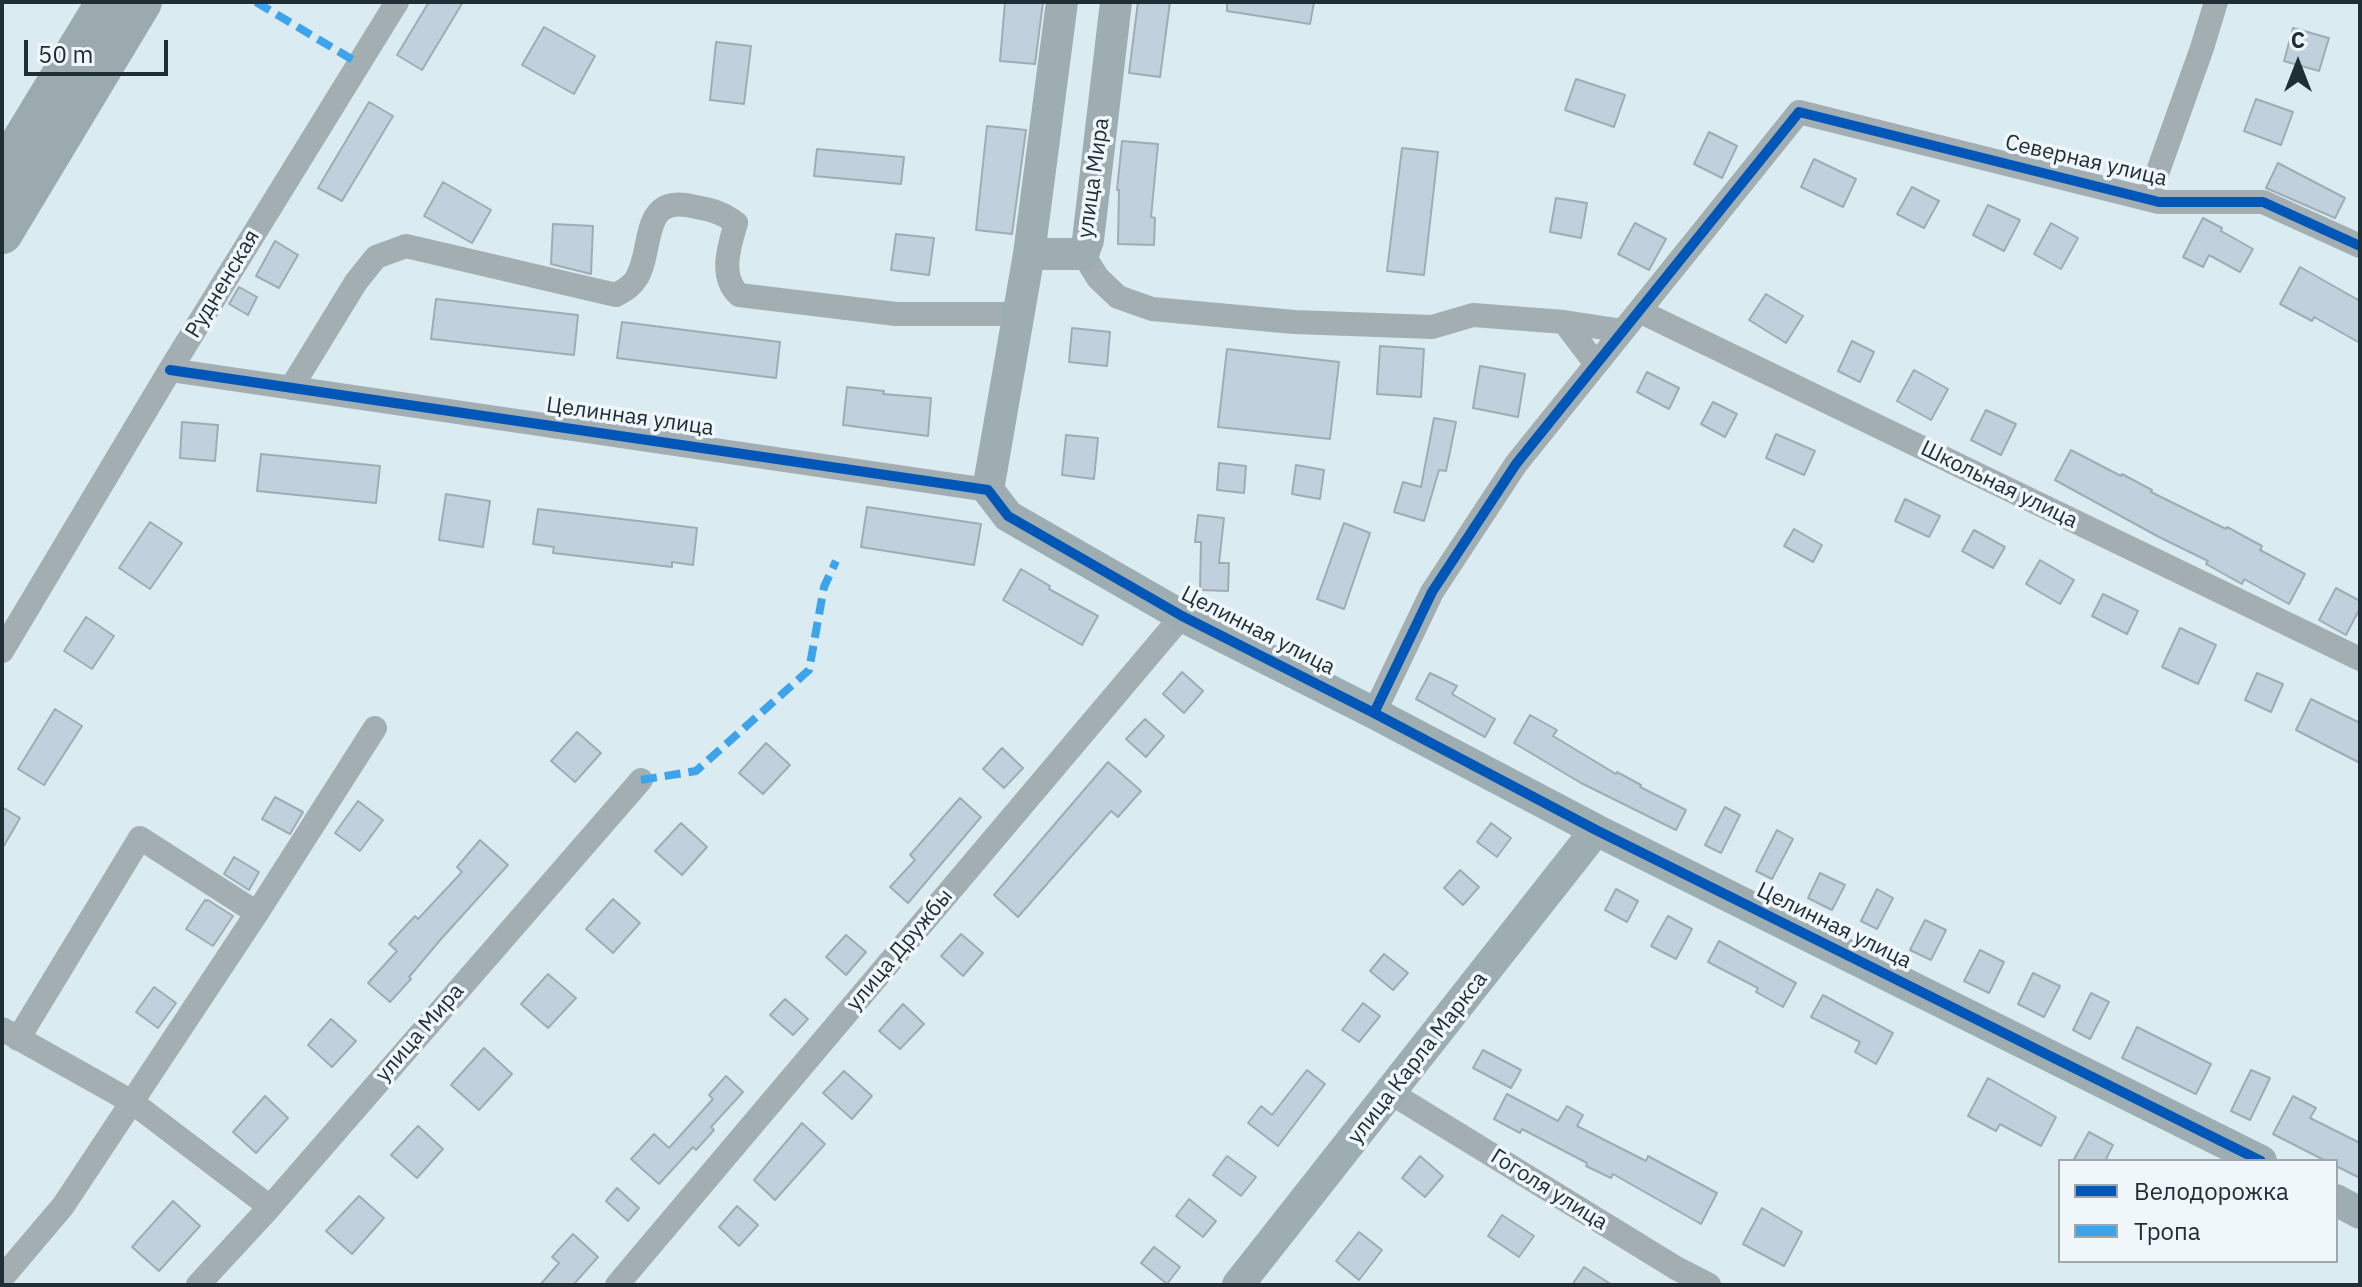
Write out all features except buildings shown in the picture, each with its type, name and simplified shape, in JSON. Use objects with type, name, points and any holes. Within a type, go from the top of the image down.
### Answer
[{"type":"highway","points":[[2,175],[107,2]]},
{"type":"highway","points":[[2,233],[141,2]]},
{"type":"street","name":"Рудненская","points":[[2,651],[170,370],[397,2]]},
{"type":"street","points":[[988,490],[1029,254],[1062,2]]},
{"type":"street","name":"улица Мира","points":[[1029,254],[1083,254],[1088,240],[1116,2]]},
{"type":"street","points":[[2148,199],[2216,2]]},
{"type":"street","name":"Северная улица","points":[[1639,311],[1799,112],[2159,202],[2263,202],[2360,246]]},
{"type":"street","points":[[291,388],[356,282],[376,257],[406,246],[616,295],[631,286],[638,276],[653,218],[662,209],[680,202],[724,214],[736,223],[726,275],[739,295],[896,314],[1019,314]]},
{"type":"street","points":[[1083,254],[1098,278],[1118,297],[1152,309],[1294,322],[1432,327],[1473,315],[1564,322],[1623,331]]},
{"type":"street","points":[[1374,713],[1432,592],[1516,464],[1639,311]]},
{"type":"street","name":"Школьная улица","points":[[1639,311],[2360,659]]},
{"type":"street","points":[[1564,322],[1596,364]]},
{"type":"street","name":"Целинная улица","points":[[170,370],[988,490],[1008,516],[1182,616],[1596,830],[2257,1159]]},
{"type":"street","name":"улица Дружбы","points":[[617,1285],[1182,616]]},
{"type":"street","points":[[2,1278],[63,1206],[375,728]]},
{"type":"street","name":"улица Мира","points":[[198,1285],[270,1207],[641,780]]},
{"type":"street","name":"улица Карла Маркса","points":[[1238,1285],[1596,830]]},
{"type":"street","points":[[257,913],[140,838],[10,1034],[132,1102],[270,1207]]},
{"type":"street","name":"Гоголя улица","points":[[1391,1093],[1670,1276],[1709,1285]]},
{"type":"street","points":[[2338,1201],[2360,1213]]},
{"type":"marked path","points":[[256,2],[358,63]]},
{"type":"marked path","points":[[641,780],[696,771],[809,670],[824,587],[836,561]]},
{"type":"cycle path","points":[[1374,713],[1432,592],[1516,464],[1799,112],[2159,202],[2263,202],[2360,246]]},
{"type":"cycle path","points":[[170,370],[988,490],[1008,516],[1182,616],[1596,830],[2257,1159]]}]
